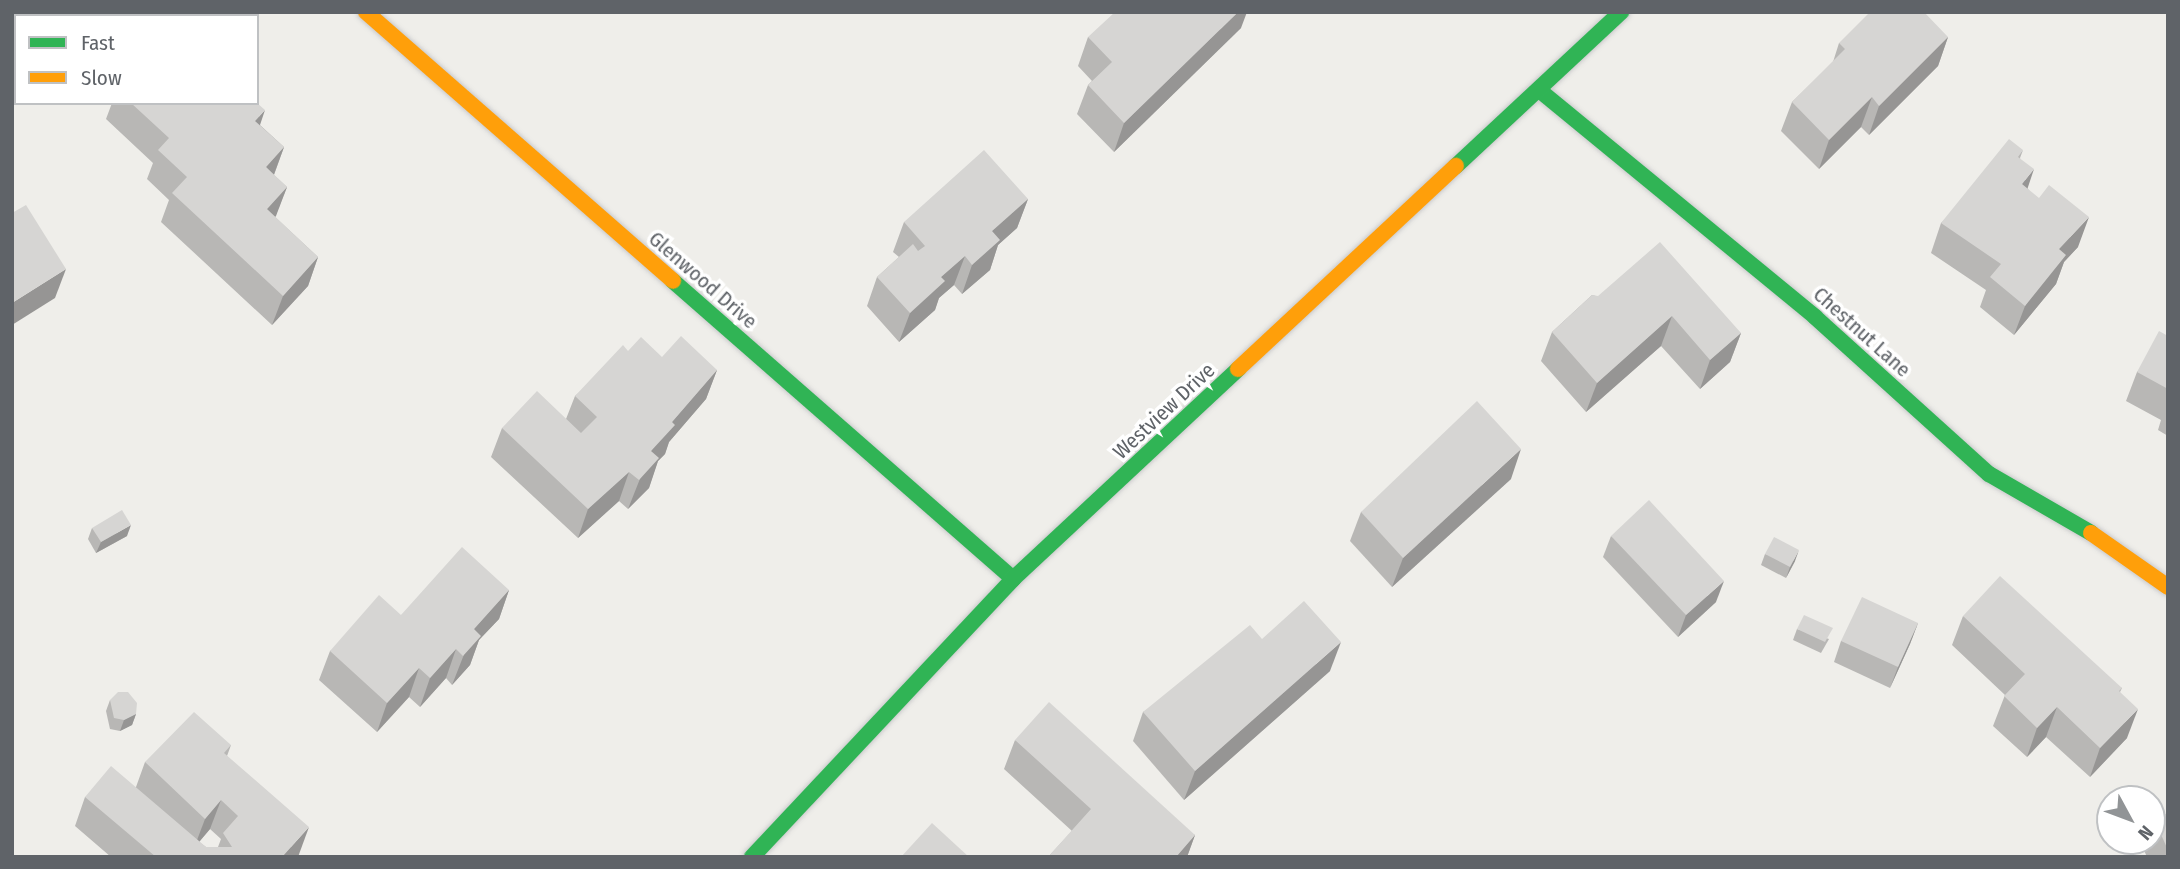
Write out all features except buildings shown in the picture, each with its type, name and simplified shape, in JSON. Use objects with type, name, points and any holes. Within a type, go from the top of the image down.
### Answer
[{"type":"street","name":"Glenwood Drive","points":[[366,12],[1013,579]]},
{"type":"street","name":"Westview Drive","points":[[752,857],[1013,579],[1621,12]]},
{"type":"street","name":"Chestnut Lane","points":[[1539,90],[1815,317],[1989,474],[2113,546],[2168,587]]},
{"type":"traffic: fast","points":[[1456,166],[1621,12]]},
{"type":"traffic: fast","points":[[1539,90],[1815,317],[1989,474],[2091,533]]},
{"type":"traffic: fast","points":[[673,281],[1013,579]]},
{"type":"traffic: fast","points":[[752,857],[1013,579],[1238,369]]},
{"type":"traffic: slow","points":[[366,12],[673,281]]},
{"type":"traffic: slow","points":[[1238,369],[1456,166]]},
{"type":"traffic: slow","points":[[2091,533],[2168,587]]}]
